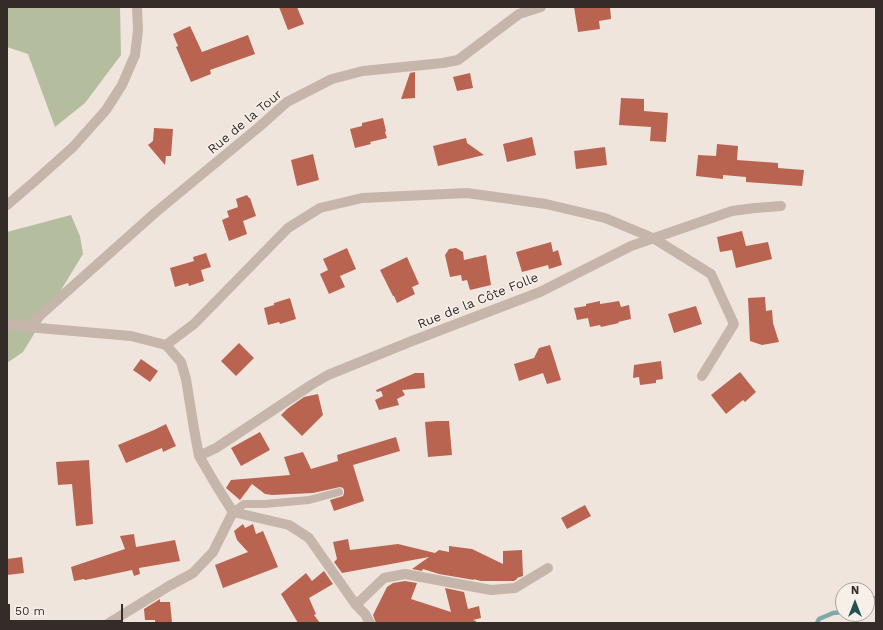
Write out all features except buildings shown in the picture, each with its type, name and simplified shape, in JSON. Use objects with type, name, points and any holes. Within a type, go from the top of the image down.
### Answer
[{"type":"street","points":[[7,205],[72,147],[106,110],[122,85],[135,55],[138,30],[137,7]]},
{"type":"street","name":"Rue de la Tour","points":[[27,327],[156,212],[287,102],[332,79],[363,71],[443,63],[458,60],[519,14],[540,7]]},
{"type":"street","points":[[166,345],[194,324],[288,228],[320,208],[362,198],[467,193],[546,204],[604,218],[653,238],[711,274],[734,324],[702,376]]},
{"type":"street","name":"Rue de la Côte Folle","points":[[199,456],[216,448],[328,375],[540,292],[631,246],[732,211],[781,206]]},
{"type":"street","points":[[7,324],[130,336],[166,345],[181,362],[186,379],[199,456],[233,512],[289,525],[309,538],[370,623]]},
{"type":"street","points":[[109,623],[193,573],[213,552],[233,512]]},
{"type":"street","points":[[356,605],[384,578],[405,574],[491,590],[515,588],[548,568]]},
{"type":"lane","points":[[233,512],[244,504],[266,504],[310,500],[339,492]]},
{"type":"green space","points":[[7,7],[120,7],[121,55],[85,103],[55,127],[28,54],[7,47]]},
{"type":"green space","points":[[71,215],[80,236],[83,254],[23,352],[7,363],[7,232]]},
{"type":"waterway","points":[[817,623],[819,619],[835,613]]}]
